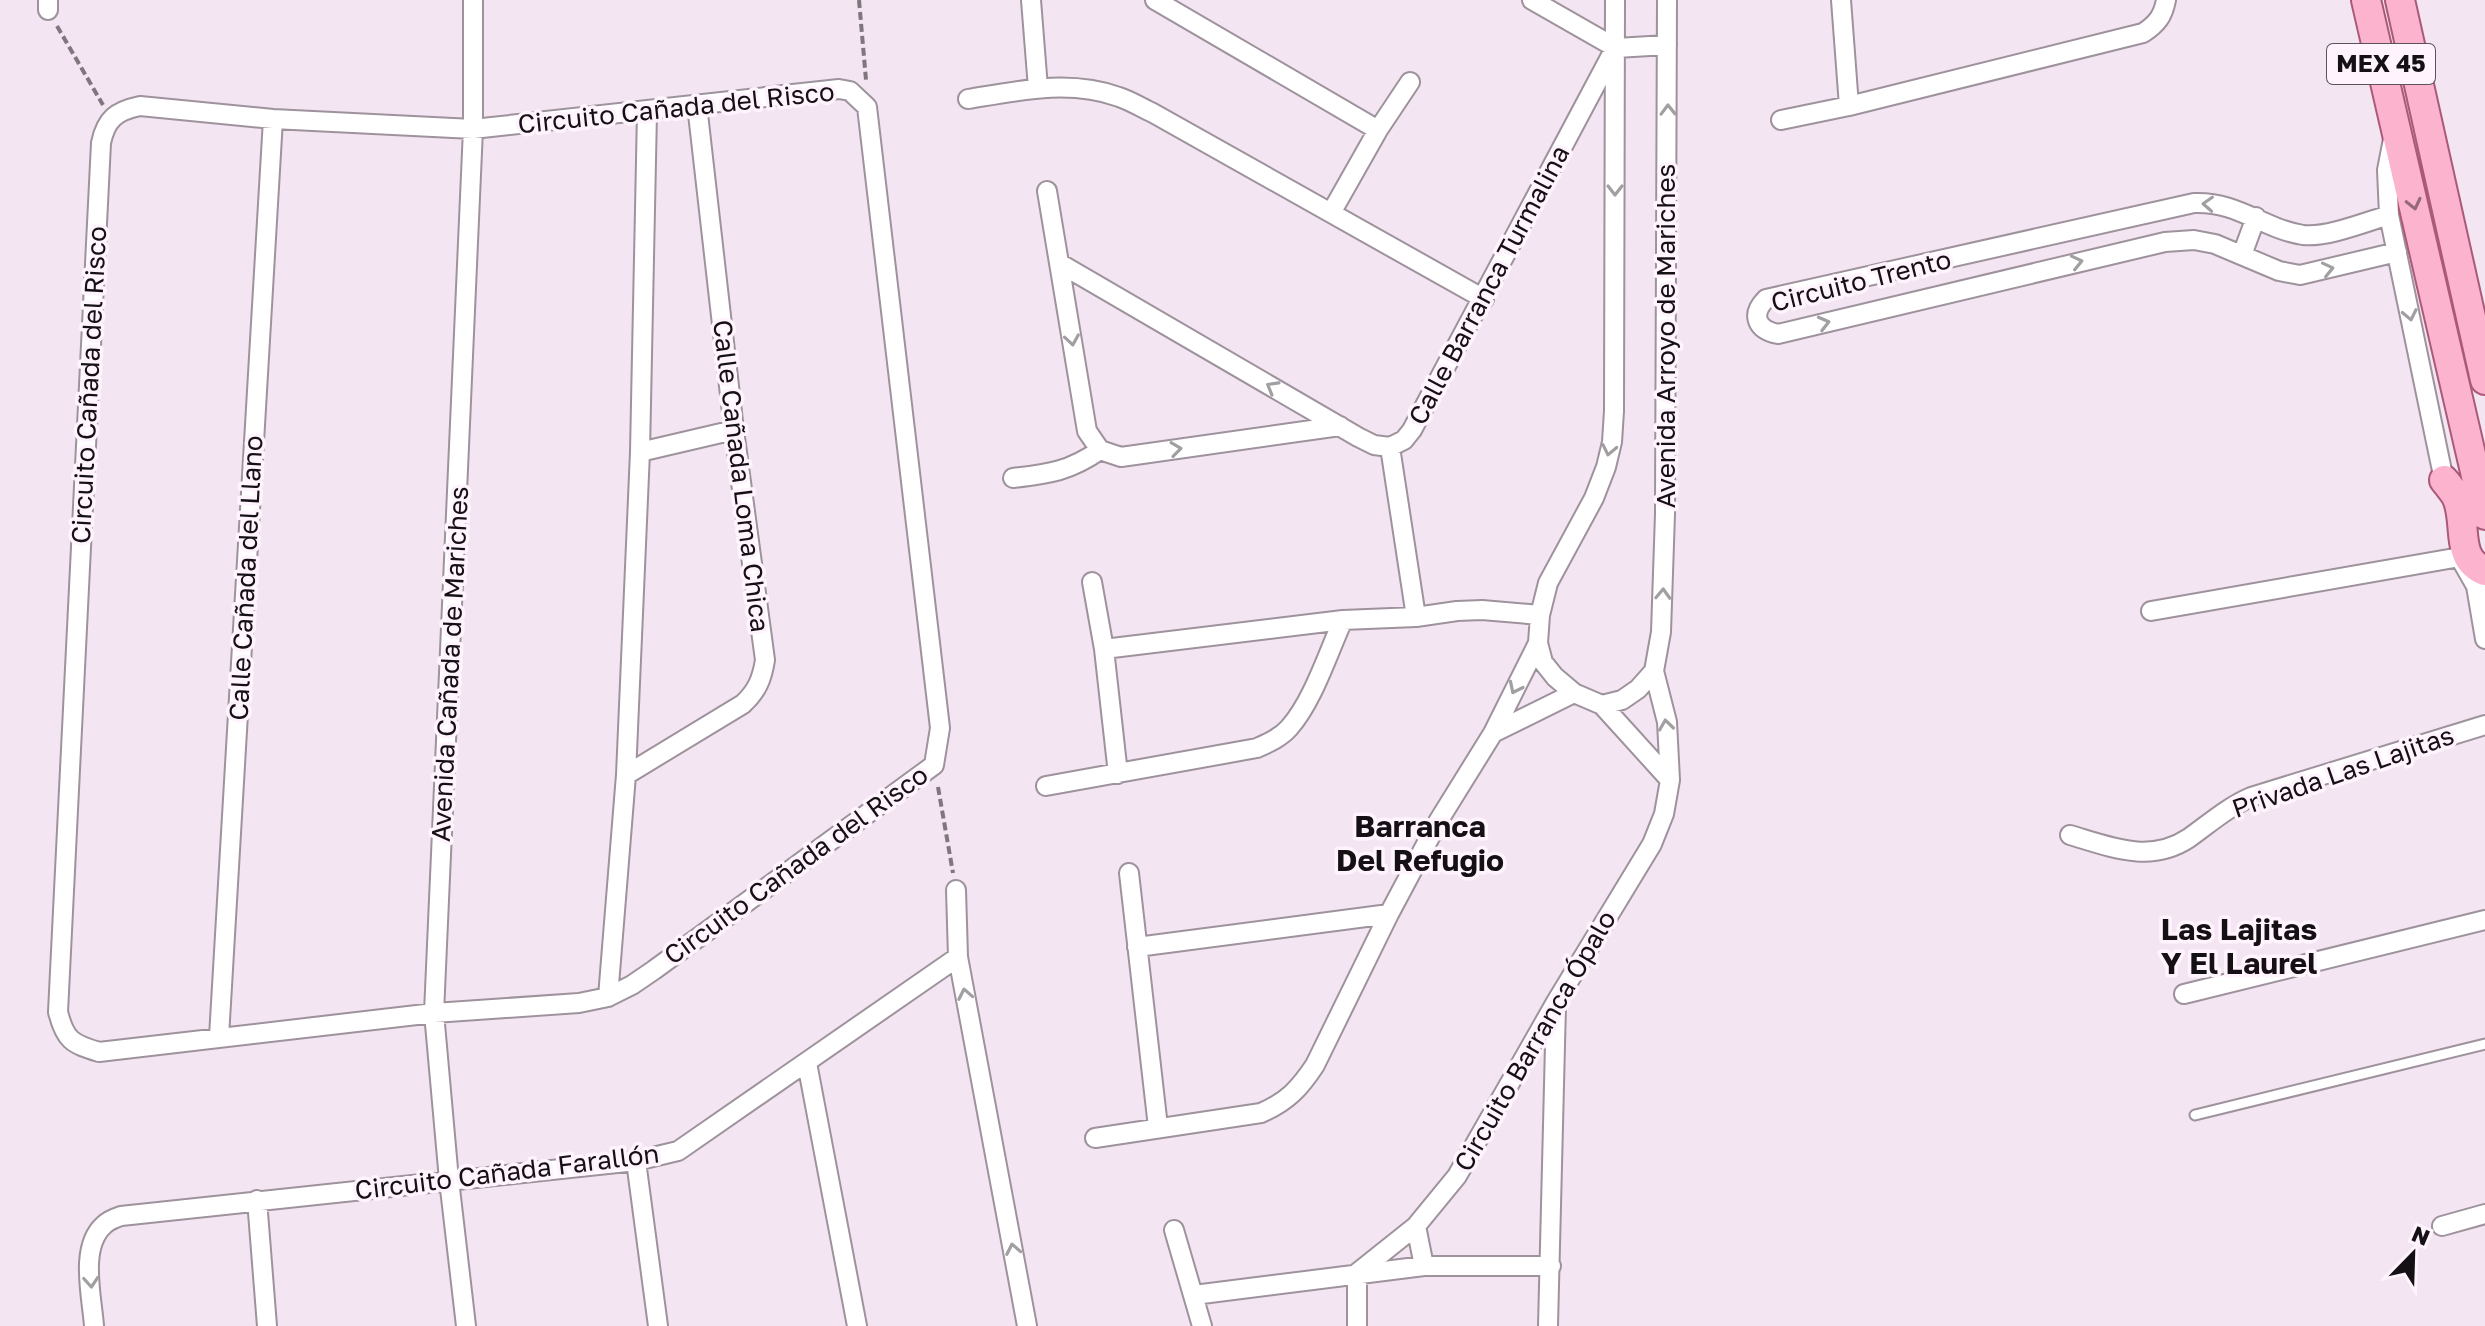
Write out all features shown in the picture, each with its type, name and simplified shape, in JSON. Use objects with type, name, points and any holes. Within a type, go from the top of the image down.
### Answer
[{"type":"main road","name":"MEX 45","points":[[2366,0],[2485,515]]},
{"type":"main road","name":"MEX 45","points":[[2400,0],[2485,380]]},
{"type":"main road","points":[[2444,480],[2457,498],[2468,559],[2485,571]]},
{"type":"street","name":"Avenida Cañada de Mariches","points":[[466,1326],[434,1013],[473,129],[473,0]]},
{"type":"street","points":[[1031,0],[1038,88]]},
{"type":"street","points":[[1155,0],[1378,130]]},
{"type":"street","points":[[1532,0],[1616,48],[1667,45]]},
{"type":"street","name":"Avenida Arroyo de Mariches","points":[[1538,643],[1540,615],[1548,583],[1594,498],[1612,442],[1615,0]]},
{"type":"street","name":"Avenida Arroyo de Mariches","points":[[1654,671],[1661,632],[1665,514],[1667,0]]},
{"type":"street","points":[[1841,0],[1849,106]]},
{"type":"street","points":[[1781,120],[2143,33],[2156,25],[2163,14],[2166,0]]},
{"type":"street","name":"Calle Barranca Turmalina","points":[[1416,617],[1390,447],[1404,440],[1412,430],[1616,48]]},
{"type":"street","points":[[1331,213],[1378,130],[1410,82]]},
{"type":"street","points":[[968,99],[1038,88],[1081,88],[1118,96],[1484,299]]},
{"type":"street","name":"Circuito Cañada del Risco","points":[[839,89],[850,91],[867,107],[940,728],[934,765],[654,970],[608,997],[579,1003],[434,1013],[99,1052],[78,1046],[63,1032],[58,1012],[101,143],[111,117],[123,109],[140,106],[273,119],[473,129],[839,89]]},
{"type":"street","name":"Calle Cañada Loma Chica","points":[[626,775],[743,704],[763,677],[765,660],[734,430],[697,105]]},
{"type":"street","points":[[608,997],[626,775],[640,452],[647,112]]},
{"type":"street","name":"Calle Cañada del Llano","points":[[219,1037],[273,119]]},
{"type":"street","points":[[2396,128],[2387,170],[2389,215],[2460,557],[2476,586],[2485,639]]},
{"type":"street","points":[[1047,191],[1087,431],[1100,450],[1121,457],[1340,426]]},
{"type":"street","name":"Circuito Trento","points":[[2389,215],[2320,234],[2305,235],[2230,206],[2210,202],[2158,209],[1766,299],[1758,307],[1756,317],[1759,326],[1767,332],[1778,334],[2165,242],[2194,240],[2215,244],[2279,271],[2300,275],[2397,252]]},
{"type":"street","points":[[2158,209],[2165,242]]},
{"type":"street","points":[[2242,255],[2256,217]]},
{"type":"street","points":[[1948,259],[1954,290]]},
{"type":"street","points":[[1059,263],[1374,445],[1390,447]]},
{"type":"street","points":[[640,452],[734,430]]},
{"type":"street","points":[[1013,478],[1057,473],[1080,464],[1100,450]]},
{"type":"street","points":[[2151,611],[2460,557]]},
{"type":"street","points":[[1092,582],[1104,649],[1118,774]]},
{"type":"street","points":[[1104,649],[1343,620],[1482,610],[1540,615]]},
{"type":"street","points":[[1046,786],[1257,748],[1273,741],[1287,730],[1300,713],[1343,620]]},
{"type":"street","points":[[1538,643],[1543,662],[1555,677],[1574,693],[1602,705],[1670,780]]},
{"type":"street","points":[[1095,1138],[1261,1113],[1282,1104],[1300,1088],[1315,1065],[1439,820],[1493,733],[1538,643]]},
{"type":"street","points":[[1602,705],[1622,700],[1638,689],[1654,671]]},
{"type":"street","name":"Circuito Barranca Ópalo","points":[[1357,1273],[1416,1226],[1457,1176],[1556,1002],[1652,844],[1664,814],[1670,780],[1667,722],[1654,671]]},
{"type":"street","points":[[1493,733],[1574,693]]},
{"type":"street","name":"Privada Las Lajitas","points":[[2070,835],[2142,854],[2166,851],[2251,797],[2485,725]]},
{"type":"street","points":[[1129,873],[1158,1127]]},
{"type":"street","points":[[956,890],[958,957],[1027,1326]]},
{"type":"street","points":[[1137,947],[1389,914]]},
{"type":"street","points":[[2184,994],[2485,920]]},
{"type":"street","name":"Circuito Cañada Farallón","points":[[94,1326],[89,1256],[93,1239],[104,1224],[121,1216],[636,1161],[678,1151],[958,957]]},
{"type":"street","points":[[1548,1326],[1556,1002]]},
{"type":"street","points":[[807,1063],[857,1326]]},
{"type":"street","points":[[636,1161],[658,1326]]},
{"type":"street","points":[[257,1200],[267,1326]]},
{"type":"street","points":[[2442,1226],[2485,1214]]},
{"type":"street","points":[[1416,1226],[1424,1266]]},
{"type":"street","points":[[1174,1230],[1202,1326]]},
{"type":"street","points":[[1194,1295],[1424,1266],[1551,1266]]},
{"type":"street","points":[[1357,1273],[1357,1326]]},
{"type":"lane","points":[[2195,1115],[2485,1044]]},
{"type":"path","points":[[859,0],[867,107]]},
{"type":"path","points":[[48,5],[111,117]]},
{"type":"path","points":[[934,765],[956,890]]},
{"type":"district","name":"Barranca Del Refugio","points":[[1420,844]]},
{"type":"district","name":"Las Lajitas Y El Laurel","points":[[2239,947]]}]
